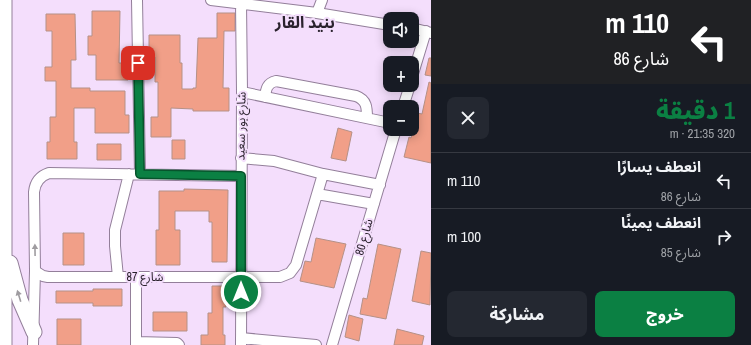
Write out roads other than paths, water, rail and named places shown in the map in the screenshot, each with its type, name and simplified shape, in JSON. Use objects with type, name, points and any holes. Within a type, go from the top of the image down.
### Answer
[{"type":"highway","points":[[4,0],[4,345]]},
{"type":"highway","points":[[4,244],[20,300],[34,338]]},
{"type":"street","points":[[137,0],[140,174]]},
{"type":"street","points":[[211,0],[317,13],[383,24]]},
{"type":"street","points":[[317,13],[322,0]]},
{"type":"street","name":"شارع بور سعيد","points":[[240,3],[242,92],[241,341]]},
{"type":"street","points":[[419,57],[428,32]]},
{"type":"street","points":[[265,97],[267,86],[276,81],[356,96],[362,98],[366,103],[367,118]]},
{"type":"street","points":[[242,92],[383,121]]},
{"type":"street","name":"شارع 80","points":[[332,345],[394,136]]},
{"type":"street","points":[[241,158],[274,161],[323,174],[380,185]]},
{"type":"street","points":[[34,338],[34,188],[43,176],[49,173],[241,176]]},
{"type":"street","points":[[118,277],[115,230],[129,174]]},
{"type":"street","name":"شارع 87","points":[[35,271],[48,277],[286,276],[293,271],[296,265],[323,174]]},
{"type":"street","points":[[317,194],[374,204]]},
{"type":"street","points":[[35,285],[48,277]]},
{"type":"street","points":[[136,277],[136,343],[177,343],[180,345]]},
{"type":"street","points":[[241,341],[316,345]]},
{"type":"district","name":"بنيد القار","points":[[305,22]]}]
